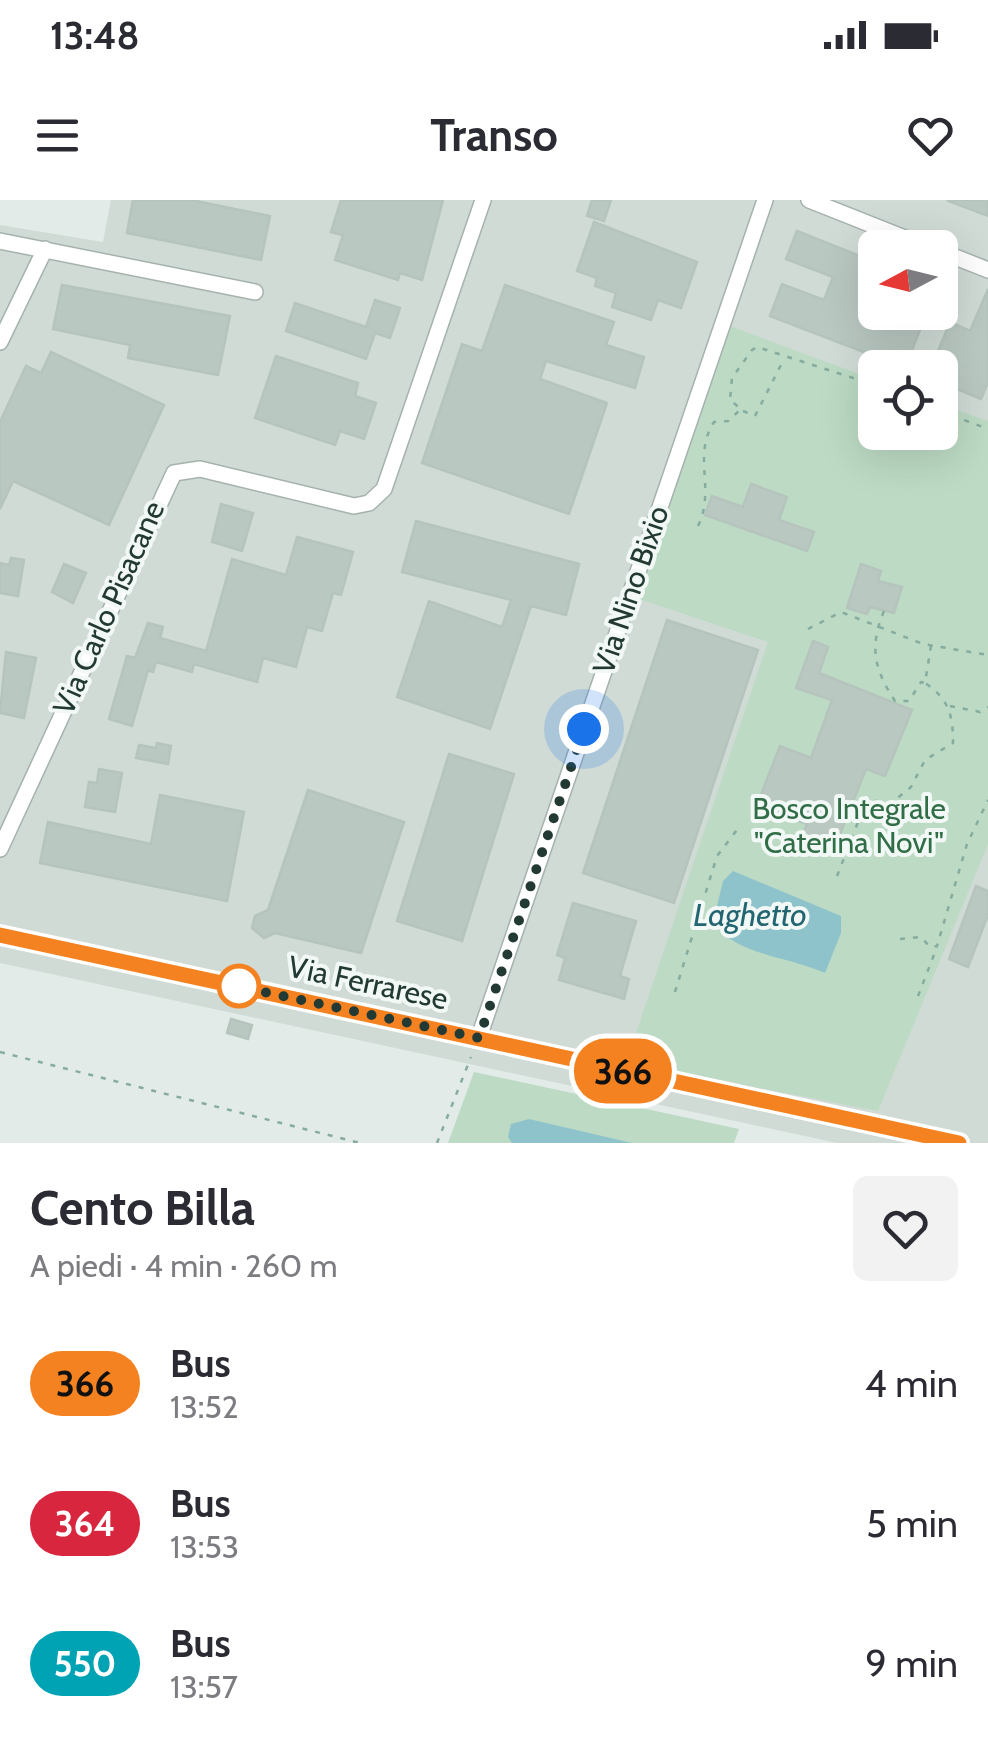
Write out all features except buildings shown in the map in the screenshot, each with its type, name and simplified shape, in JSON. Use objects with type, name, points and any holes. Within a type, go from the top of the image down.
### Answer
[{"type":"main road","name":"Via Ferrarese","points":[[0,935],[958,1143]]},
{"type":"street","name":"Via Carlo Pisacane","points":[[0,849],[174,472],[187,467],[200,469],[354,506],[377,497],[389,478],[483,200]]},
{"type":"street","name":"Via Nino Bixio","points":[[479,1038],[765,200]]},
{"type":"street","points":[[809,200],[885,230]]},
{"type":"street","points":[[0,241],[255,292]]},
{"type":"street","points":[[0,342],[45,249]]},
{"type":"street","points":[[958,258],[988,270]]},
{"type":"path","points":[[785,358],[754,416],[730,400],[732,378],[756,347],[858,378]]},
{"type":"path","points":[[698,526],[708,478],[701,462],[704,438],[714,422],[728,421],[740,409]]},
{"type":"path","points":[[958,418],[988,430]]},
{"type":"path","points":[[884,610],[878,624],[874,661],[895,701],[909,701],[921,682],[925,682]]},
{"type":"path","points":[[808,630],[841,612],[932,644],[988,655]]},
{"type":"path","points":[[925,682],[932,644]]},
{"type":"path","points":[[836,876],[867,799],[879,803],[901,798],[925,760],[953,743],[948,707],[925,682]]},
{"type":"path","points":[[948,707],[956,704],[980,712],[988,708]]},
{"type":"path","points":[[918,996],[968,844],[988,800]]},
{"type":"path","points":[[675,992],[716,856],[740,826]]},
{"type":"path","points":[[900,939],[921,937],[930,947],[937,946]]},
{"type":"path","points":[[437,1143],[479,1038]]},
{"type":"path","points":[[0,1052],[360,1143]]},
{"type":"shaded area","points":[[111,200],[988,200],[988,1143],[837,1143],[0,963],[0,225],[103,242]]},
{"type":"green space","name":"Bosco Integrale \"Caterina Novi\"","points":[[730,326],[858,374],[858,450],[958,450],[958,410],[988,421],[988,844],[878,1111],[671,1071],[658,1060],[630,1051],[768,642],[636,598]]},
{"type":"green space","points":[[474,1072],[739,1129],[734,1143],[448,1143]]},
{"type":"water","name":"Laghetto","points":[[733,871],[841,916],[841,933],[825,973],[750,949],[723,934],[713,923],[723,881]]},
{"type":"water","points":[[529,1119],[632,1143],[512,1143],[508,1137],[511,1124]]},
{"type":"bus line","name":"366","points":[[0,935],[959,1143]]},
{"type":"route","points":[[239,986],[226,984],[479,1038],[584,729]]}]
